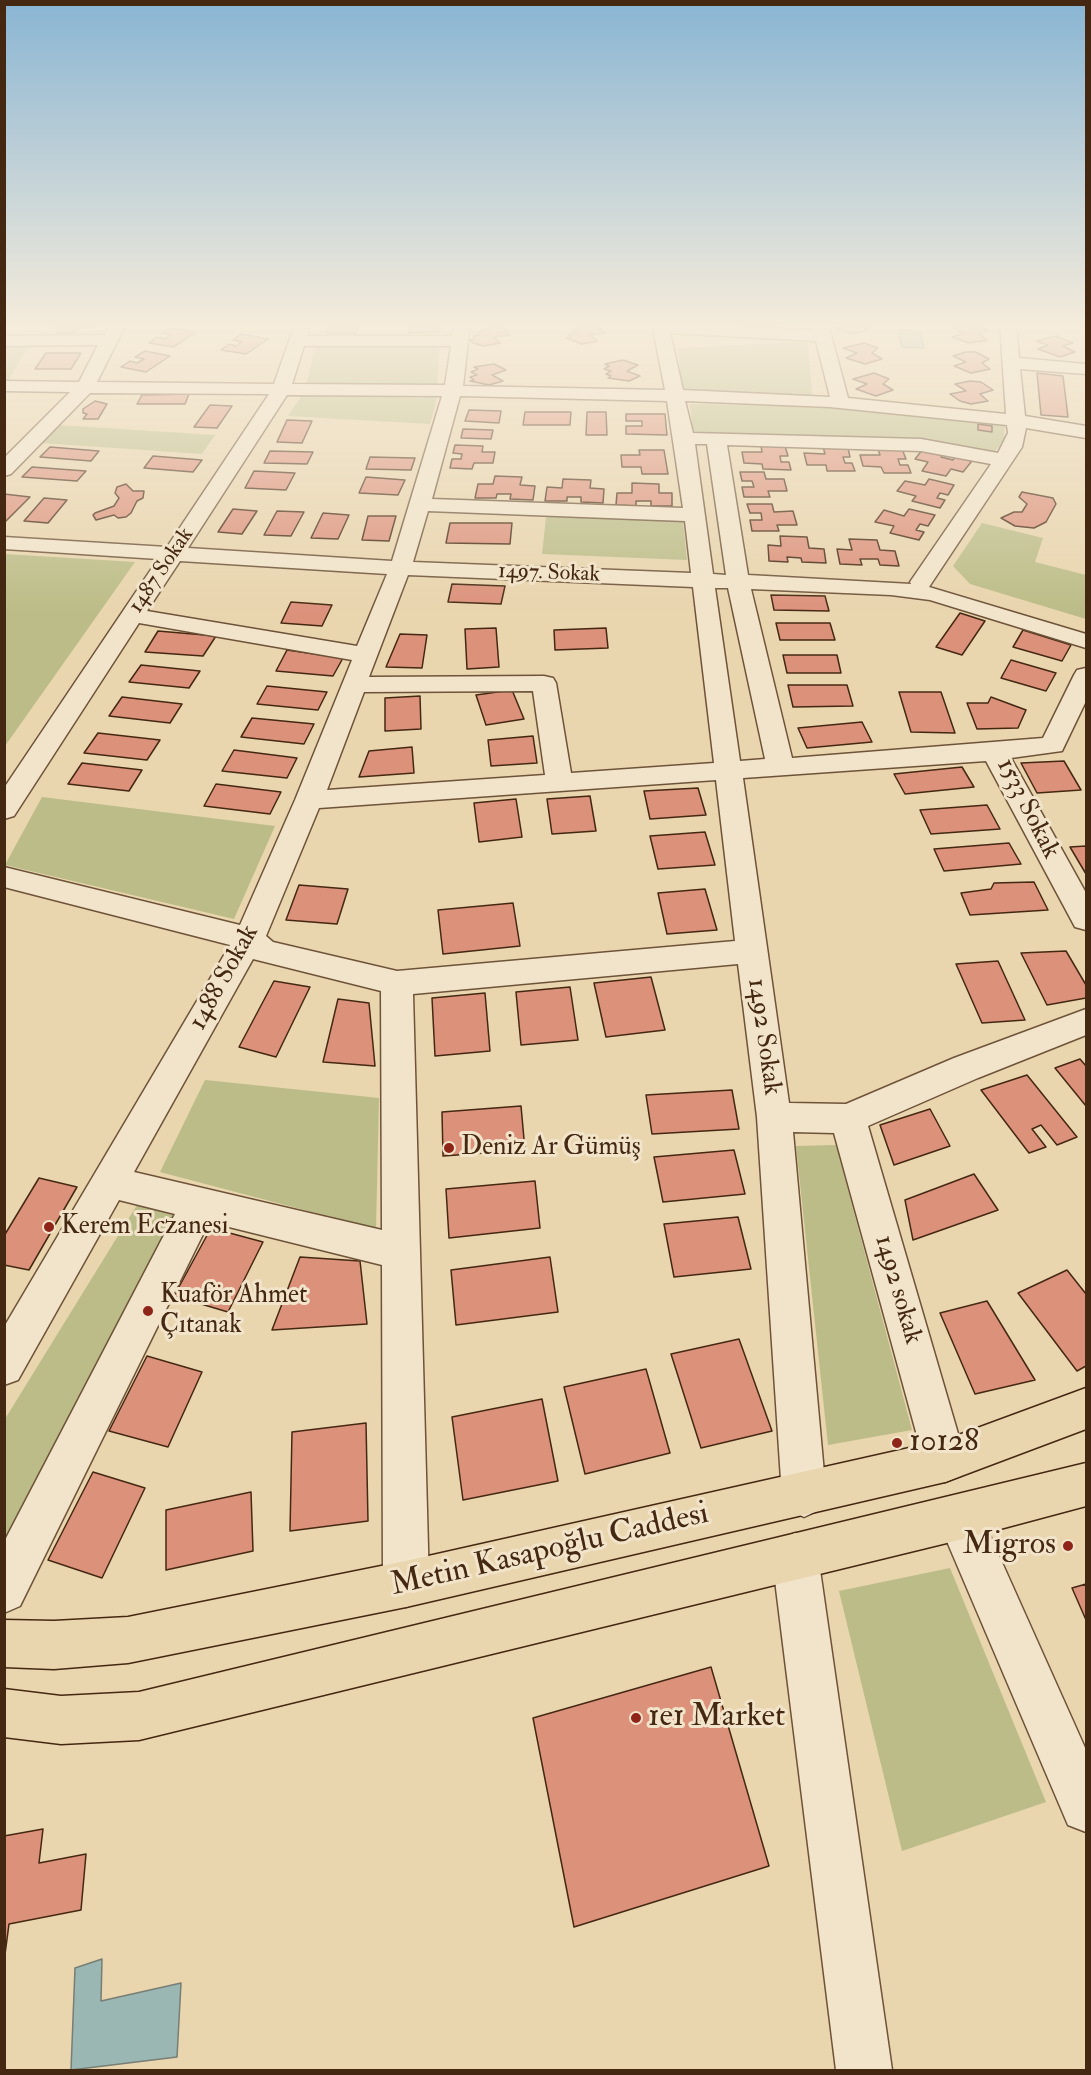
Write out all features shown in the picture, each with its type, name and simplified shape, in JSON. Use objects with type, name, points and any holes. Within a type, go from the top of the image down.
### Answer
[{"type":"main road","name":"Metin Kasapoğlu Caddesi","points":[[4,1643],[54,1645],[128,1640],[406,1584],[945,1461],[1086,1409]]},
{"type":"main road","points":[[4,1713],[61,1720],[139,1716],[1086,1485]]},
{"type":"street","points":[[4,470],[53,421]]},
{"type":"street","name":"1487 Sokak","points":[[6,807],[261,421]]},
{"type":"street","name":"1488 Sokak","points":[[4,1366],[249,939],[309,800],[402,563],[445,421]]},
{"type":"street","name":"1492 Sokak","points":[[681,421],[774,1117],[804,1495]]},
{"type":"street","points":[[921,582],[1003,460],[1017,433],[1017,421]]},
{"type":"street","points":[[1027,421],[1086,432]]},
{"type":"street","points":[[684,437],[921,445],[1003,460]]},
{"type":"street","points":[[716,438],[738,576],[780,765]]},
{"type":"street","points":[[4,447],[26,449]]},
{"type":"street","points":[[421,505],[694,515]]},
{"type":"street","name":"1497. Sokak","points":[[4,533],[176,549]]},
{"type":"street","name":"1497. Sokak","points":[[4,543],[176,549],[402,563],[701,576],[890,578],[921,582],[1086,632]]},
{"type":"street","name":"1497. Sokak","points":[[738,576],[933,594],[1086,642]]},
{"type":"street","points":[[132,615],[367,655]]},
{"type":"street","name":"1533 Sokak","points":[[1083,907],[994,752],[1053,745],[1086,675]]},
{"type":"street","points":[[355,685],[544,683],[560,781]]},
{"type":"street","points":[[309,800],[780,765],[994,752]]},
{"type":"street","points":[[4,877],[249,939],[263,951],[398,983],[751,951]]},
{"type":"street","points":[[398,983],[406,1584]]},
{"type":"street","points":[[774,1117],[848,1119],[966,1068],[1086,1023]]},
{"type":"street","name":"1492 sokak","points":[[848,1119],[945,1461]]},
{"type":"street","points":[[111,1182],[401,1252]]},
{"type":"street","points":[[4,1590],[199,1205]]},
{"type":"street","points":[[958,1518],[1086,1807]]},
{"type":"street","points":[[795,1556],[864,2070]]},
{"type":"green space","points":[[374,421],[431,421],[430,424]]},
{"type":"green space","points":[[692,421],[975,421],[1005,424],[1004,439],[995,452],[987,453],[693,434]]},
{"type":"green space","points":[[57,425],[215,435],[202,454],[41,443]]},
{"type":"green space","points":[[546,517],[683,521],[687,560],[542,554]]},
{"type":"green space","points":[[982,523],[1043,538],[1035,562],[1086,575],[1086,619],[970,584],[953,566]]},
{"type":"green space","points":[[4,554],[135,562],[5,746]]},
{"type":"green space","points":[[42,797],[275,826],[234,919],[5,865]]},
{"type":"green space","points":[[205,1080],[379,1098],[376,1229],[160,1172]]},
{"type":"green space","points":[[836,1145],[912,1430],[828,1445],[796,1146]]},
{"type":"green space","points":[[137,1205],[178,1216],[5,1551],[5,1419]]},
{"type":"green space","points":[[950,1568],[1046,1802],[902,1851],[839,1591]]},
{"type":"water","points":[[102,1959],[101,2001],[181,1983],[177,2057],[71,2070],[75,1968]]},
{"type":"building","points":[[198,421],[222,421],[217,428],[194,427]]},
{"type":"building","points":[[287,421],[312,421],[302,443],[277,442]]},
{"type":"building","points":[[465,421],[499,421],[499,423]]},
{"type":"building","points":[[524,421],[570,421],[570,425],[523,425]]},
{"type":"building","points":[[587,421],[606,421],[607,435],[586,435]]},
{"type":"building","points":[[626,421],[666,421],[667,435],[626,434],[626,426],[642,426],[642,421]]},
{"type":"building","points":[[978,424],[992,426],[992,432],[978,430]]},
{"type":"building","points":[[463,429],[493,430],[491,439],[461,438]]},
{"type":"building","points":[[455,445],[483,446],[482,452],[495,452],[493,463],[474,463],[472,469],[450,468],[452,459],[461,459],[462,454],[453,453]]},
{"type":"building","points":[[761,446],[785,446],[788,456],[780,456],[781,462],[789,462],[791,470],[763,469],[762,464],[744,463],[742,452],[762,452]]},
{"type":"building","points":[[50,447],[99,451],[91,461],[40,457]]},
{"type":"building","points":[[823,447],[848,448],[850,457],[843,457],[845,463],[852,463],[855,471],[827,471],[826,465],[807,465],[804,453],[825,454]]},
{"type":"building","points":[[878,449],[902,449],[906,459],[898,459],[900,465],[908,465],[911,473],[884,473],[881,467],[863,466],[860,455],[880,455]]},
{"type":"building","points":[[923,449],[943,454],[941,457],[953,460],[955,457],[972,461],[963,472],[951,469],[946,476],[922,471],[928,462],[915,459]]},
{"type":"building","points":[[639,450],[664,450],[668,474],[642,474],[641,467],[622,467],[621,455],[640,455]]},
{"type":"building","points":[[270,451],[313,452],[307,464],[264,463]]},
{"type":"building","points":[[153,456],[202,460],[193,472],[144,468]]},
{"type":"building","points":[[370,457],[415,458],[411,470],[366,469]]},
{"type":"building","points":[[32,467],[86,471],[77,481],[22,477]]},
{"type":"building","points":[[254,471],[295,473],[286,490],[245,488]]},
{"type":"building","points":[[740,472],[764,472],[766,479],[784,479],[787,491],[768,491],[770,497],[744,497],[742,487],[754,487],[752,481],[742,481]]},
{"type":"building","points":[[495,476],[522,477],[520,485],[535,486],[533,500],[510,499],[511,494],[497,494],[496,498],[475,498],[478,484],[493,484]]},
{"type":"building","points":[[366,477],[405,480],[398,495],[359,493]]},
{"type":"building","points":[[563,479],[591,480],[590,488],[604,489],[603,503],[581,502],[581,497],[567,497],[567,501],[545,501],[547,487],[562,488]]},
{"type":"building","points":[[929,479],[954,485],[948,495],[940,493],[937,498],[945,500],[940,508],[912,501],[916,496],[897,491],[905,481],[925,485]]},
{"type":"building","points":[[632,483],[659,484],[659,493],[672,493],[672,506],[651,506],[651,501],[636,501],[636,506],[616,505],[617,493],[632,493]]},
{"type":"building","points":[[126,484],[133,491],[144,491],[143,498],[137,501],[131,513],[126,517],[118,518],[114,515],[96,520],[93,515],[114,506],[119,498],[115,493],[117,487]]},
{"type":"building","points":[[1022,492],[1053,498],[1056,504],[1046,522],[1034,528],[1015,526],[1001,518],[1014,512],[1022,512],[1027,504],[1019,497]]},
{"type":"building","points":[[4,494],[30,497],[6,521],[4,521]]},
{"type":"building","points":[[44,498],[67,500],[48,523],[24,521]]},
{"type":"building","points":[[747,504],[772,504],[774,512],[793,511],[797,525],[777,525],[779,531],[752,531],[750,520],[762,520],[761,513],[750,513]]},
{"type":"building","points":[[233,509],[257,511],[242,534],[218,532]]},
{"type":"building","points":[[909,509],[935,515],[928,526],[920,524],[916,530],[924,532],[919,540],[890,533],[894,526],[875,522],[884,510],[904,516]]},
{"type":"building","points":[[277,511],[304,512],[291,536],[264,535]]},
{"type":"building","points":[[323,513],[349,515],[338,539],[311,538]]},
{"type":"building","points":[[368,516],[396,516],[389,541],[362,540]]},
{"type":"building","points":[[450,523],[512,523],[510,544],[446,543]]},
{"type":"building","points":[[780,536],[807,537],[809,548],[824,549],[826,563],[802,562],[801,558],[787,557],[788,562],[769,561],[768,545],[781,546]]},
{"type":"building","points":[[849,539],[877,540],[880,550],[895,551],[899,566],[880,565],[878,559],[860,559],[862,565],[840,564],[837,549],[852,550]]},
{"type":"building","points":[[452,584],[505,586],[501,604],[448,602]]},
{"type":"building","points":[[771,595],[825,596],[829,611],[774,610]]},
{"type":"building","points":[[291,602],[332,605],[322,626],[281,623]]},
{"type":"building","points":[[960,613],[985,621],[962,655],[936,647]]},
{"type":"building","points":[[776,623],[830,623],[835,640],[780,640]]},
{"type":"building","points":[[496,628],[499,667],[467,669],[465,629]]},
{"type":"building","points":[[606,628],[608,648],[555,650],[554,630]]},
{"type":"building","points":[[1023,630],[1071,645],[1062,661],[1013,647]]},
{"type":"building","points":[[158,631],[216,636],[203,656],[145,652]]},
{"type":"building","points":[[400,634],[427,635],[422,668],[386,667]]},
{"type":"building","points":[[287,650],[343,658],[333,676],[276,671]]},
{"type":"building","points":[[783,655],[837,655],[841,673],[787,673]]},
{"type":"building","points":[[1011,660],[1056,673],[1046,691],[1001,678]]},
{"type":"building","points":[[141,665],[200,671],[189,688],[129,682]]},
{"type":"building","points":[[788,685],[847,685],[853,706],[793,707]]},
{"type":"building","points":[[267,686],[327,692],[318,710],[257,704]]},
{"type":"building","points":[[512,690],[524,719],[486,725],[476,695]]},
{"type":"building","points":[[899,692],[941,692],[955,733],[911,732]]},
{"type":"building","points":[[420,696],[421,729],[385,731],[385,698]]},
{"type":"building","points":[[122,697],[182,704],[170,723],[109,716]]},
{"type":"building","points":[[991,697],[1026,710],[1018,728],[977,729],[967,703],[988,703]]},
{"type":"building","points":[[252,718],[314,724],[304,744],[241,737]]},
{"type":"building","points":[[862,722],[872,742],[807,748],[798,728]]},
{"type":"building","points":[[98,733],[160,740],[147,760],[84,753]]},
{"type":"building","points":[[533,736],[537,763],[491,766],[488,740]]},
{"type":"building","points":[[412,747],[414,773],[359,777],[369,751]]},
{"type":"building","points":[[234,750],[297,758],[287,778],[222,771]]},
{"type":"building","points":[[1064,761],[1081,790],[1037,793],[1021,763]]},
{"type":"building","points":[[82,763],[142,770],[129,791],[68,784]]},
{"type":"building","points":[[962,767],[974,787],[905,794],[894,774]]},
{"type":"building","points":[[216,784],[281,792],[270,814],[204,806]]},
{"type":"building","points":[[698,788],[706,815],[650,819],[644,791]]},
{"type":"building","points":[[590,796],[596,831],[552,834],[547,799]]},
{"type":"building","points":[[516,799],[522,837],[479,842],[474,803]]},
{"type":"building","points":[[987,805],[1000,829],[931,834],[920,810]]},
{"type":"building","points":[[705,832],[715,865],[658,869],[650,836]]},
{"type":"building","points":[[1009,843],[1021,864],[944,871],[934,849]]},
{"type":"building","points":[[1086,846],[1086,874],[1070,847]]},
{"type":"building","points":[[1034,882],[1048,910],[970,915],[961,893],[991,889],[994,883]]},
{"type":"building","points":[[299,885],[348,889],[337,924],[286,920]]},
{"type":"building","points":[[705,889],[717,930],[667,934],[658,893]]},
{"type":"building","points":[[513,903],[520,946],[443,954],[438,910]]},
{"type":"building","points":[[1066,951],[1086,985],[1086,998],[1047,1005],[1021,953]]},
{"type":"building","points":[[998,961],[1025,1020],[982,1023],[956,964]]},
{"type":"building","points":[[651,977],[665,1030],[606,1037],[594,983]]},
{"type":"building","points":[[274,981],[310,987],[276,1057],[239,1047]]},
{"type":"building","points":[[570,987],[578,1040],[521,1045],[516,992]]},
{"type":"building","points":[[485,993],[490,1051],[435,1056],[432,998]]},
{"type":"building","points":[[338,999],[369,1003],[375,1066],[323,1062]]},
{"type":"building","points":[[1080,1059],[1086,1066],[1086,1106],[1055,1068]]},
{"type":"building","points":[[1027,1075],[1077,1137],[1057,1145],[1041,1125],[1032,1129],[1046,1147],[1029,1153],[981,1090]]},
{"type":"building","points":[[732,1090],[739,1129],[652,1134],[646,1095]]},
{"type":"building","points":[[521,1106],[525,1150],[443,1156],[442,1112]]},
{"type":"building","points":[[930,1109],[950,1146],[894,1165],[880,1125]]},
{"type":"building","points":[[734,1150],[745,1194],[663,1202],[654,1157]]},
{"type":"building","points":[[974,1174],[998,1210],[913,1240],[905,1200]]},
{"type":"building","points":[[39,1178],[77,1187],[29,1270],[4,1265],[4,1236]]},
{"type":"building","points":[[535,1181],[540,1228],[449,1238],[446,1189]]},
{"type":"building","points":[[738,1217],[751,1269],[674,1277],[664,1224]]},
{"type":"building","points":[[211,1228],[263,1242],[228,1312],[174,1296]]},
{"type":"building","points":[[300,1257],[360,1261],[367,1324],[272,1330]]},
{"type":"building","points":[[550,1257],[558,1312],[456,1325],[451,1270]]},
{"type":"building","points":[[1067,1270],[1086,1294],[1086,1366],[1077,1371],[1018,1293]]},
{"type":"building","points":[[987,1301],[1035,1380],[975,1394],[940,1313]]},
{"type":"building","points":[[739,1339],[772,1431],[701,1448],[671,1354]]},
{"type":"building","points":[[147,1356],[202,1372],[168,1447],[109,1431]]},
{"type":"building","points":[[646,1369],[670,1453],[585,1474],[564,1387]]},
{"type":"building","points":[[542,1399],[558,1481],[463,1500],[452,1417]]},
{"type":"building","points":[[366,1423],[368,1521],[290,1531],[292,1432]]},
{"type":"building","points":[[93,1472],[145,1488],[102,1578],[48,1560]]},
{"type":"building","points":[[251,1492],[253,1551],[166,1570],[166,1510]]},
{"type":"building","points":[[1086,1584],[1086,1620],[1072,1588]]},
{"type":"building","points":[[711,1667],[769,1866],[574,1927],[533,1718]]},
{"type":"building","points":[[43,1829],[39,1863],[86,1854],[81,1910],[9,1924],[4,1962],[4,1836]]},
{"type":"place","name":"Deniz Ar Gümüş","points":[[449,1148]]},
{"type":"place","name":"Kerem Eczanesi","points":[[49,1227]]},
{"type":"place","name":"Kuaför Ahmet Çıtanak","points":[[148,1311]]},
{"type":"place","name":"10128","points":[[897,1443]]},
{"type":"place","name":"Migros","points":[[1068,1546]]},
{"type":"place","name":"1e1 Market","points":[[636,1718]]}]
